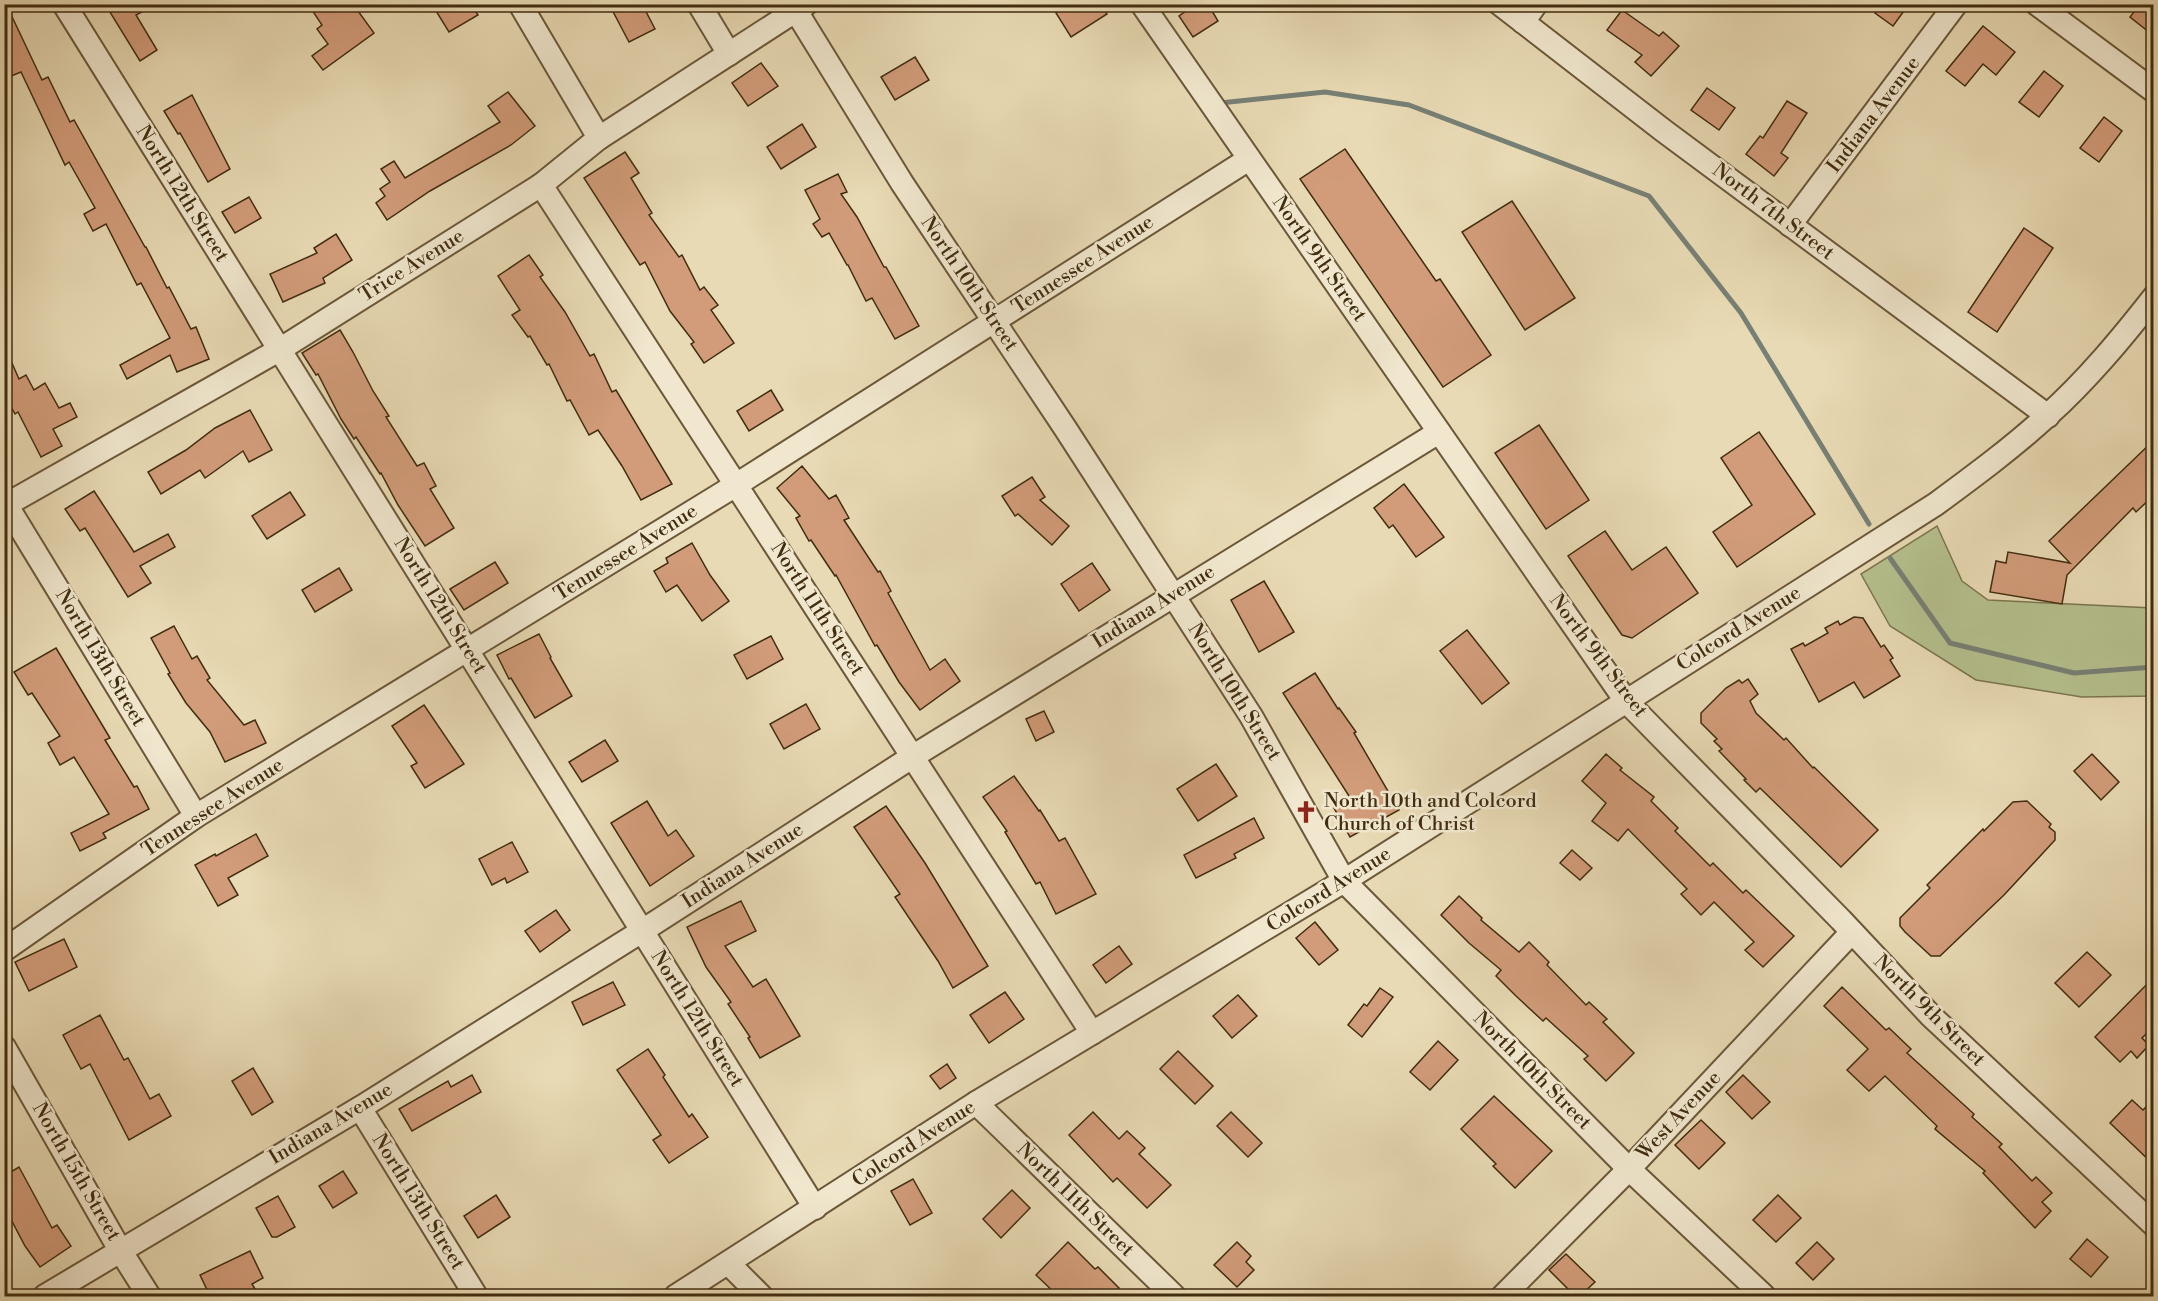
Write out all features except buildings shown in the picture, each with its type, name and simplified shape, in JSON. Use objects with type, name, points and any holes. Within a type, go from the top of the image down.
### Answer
[{"type":"street","name":"North 12th Street","points":[[64,4],[815,1208]]},
{"type":"street","points":[[520,4],[599,138]]},
{"type":"street","points":[[699,4],[729,54]]},
{"type":"street","name":"North 9th Street","points":[[1142,4],[1626,700],[1852,932],[1930,1016],[2154,1225]]},
{"type":"street","name":"North 7th Street","points":[[1500,4],[1529,13],[1790,225],[2048,416]]},
{"type":"street","name":"Indiana Avenue","points":[[1790,225],[1956,4]]},
{"type":"street","points":[[2037,4],[2154,91]]},
{"type":"street","name":"Trice Avenue","points":[[5,504],[279,350],[541,184],[599,138],[801,8]]},
{"type":"street","name":"North 10th Street","points":[[801,8],[902,183],[1251,716],[1344,881],[1629,1169],[1764,1296]]},
{"type":"street","name":"Tennessee Avenue","points":[[4,950],[196,816],[736,485],[1249,159]]},
{"type":"street","name":"North 11th Street","points":[[541,184],[1092,1033]]},
{"type":"street","name":"Colcord Avenue","points":[[676,1296],[976,1103],[1344,881],[1936,504],[1988,467],[2048,416],[2113,349],[2154,297]]},
{"type":"street","name":"Indiana Avenue","points":[[45,1296],[360,1108],[642,931],[912,757],[1438,432]]},
{"type":"street","name":"North 13th Street","points":[[5,504],[196,816]]},
{"type":"street","name":"West Avenue","points":[[1503,1296],[1629,1169],[1852,932]]},
{"type":"street","name":"North 15th Street","points":[[4,1047],[120,1250],[149,1296]]},
{"type":"street","name":"North 11th Street","points":[[976,1103],[1174,1296]]},
{"type":"street","name":"North 13th Street","points":[[360,1108],[476,1296]]},
{"type":"street","points":[[729,1264],[761,1296]]},
{"type":"green space","points":[[1937,526],[1962,581],[1988,600],[2153,608],[2153,696],[2082,697],[1976,680],[1890,626],[1861,574]]},
{"type":"waterway","points":[[1220,103],[1325,92],[1409,105],[1649,196],[1741,313],[1869,524]]},
{"type":"waterway","points":[[1890,558],[1950,643],[2074,673],[2154,667]]},
{"type":"place","name":"North 10th and Colcord Church of Christ","points":[[1306,812]]}]
